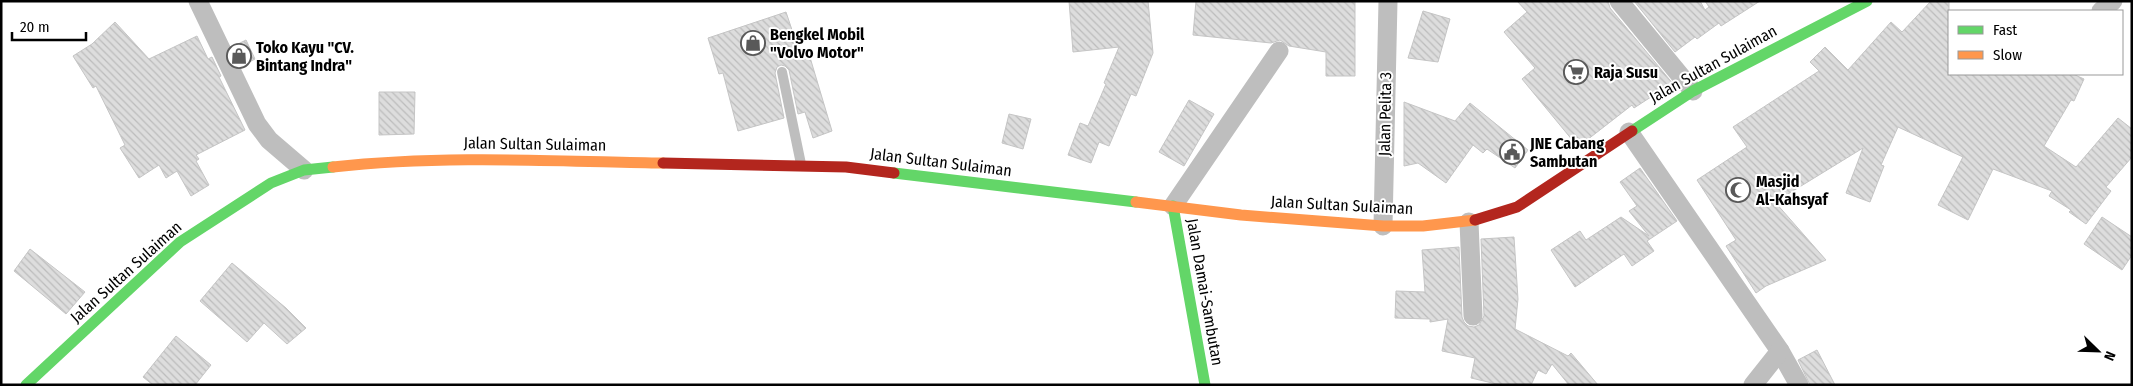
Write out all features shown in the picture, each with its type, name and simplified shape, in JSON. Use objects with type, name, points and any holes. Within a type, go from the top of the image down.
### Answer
[{"type":"main road","name":"Jalan Sultan Sulaiman","points":[[26,385],[180,242],[271,183],[304,170],[387,161],[456,159],[846,167],[1241,215],[1383,226],[1423,226],[1469,222],[1517,207],[1693,91],[1867,1]]},
{"type":"main road","name":"Jalan Damai-Sambutan","points":[[1173,206],[1205,385]]},
{"type":"street","points":[[198,1],[257,124],[269,140],[304,170]]},
{"type":"street","name":"Jalan Pelita 3","points":[[1383,226],[1388,1]]},
{"type":"street","points":[[1619,1],[1693,91]]},
{"type":"street","points":[[2102,10],[2113,1]]},
{"type":"street","points":[[1173,206],[1279,50]]},
{"type":"street","points":[[1629,132],[1780,350],[1799,385]]},
{"type":"street","points":[[1469,222],[1474,316]]},
{"type":"street","points":[[1753,385],[1780,350]]},
{"type":"lane","points":[[782,72],[802,166]]},
{"type":"building","points":[[1069,1],[1148,1],[1153,53],[1136,96],[1131,94],[1109,146],[1099,142],[1091,163],[1068,155],[1080,123],[1088,126],[1119,47],[1073,52]]},
{"type":"building","points":[[1196,1],[1355,1],[1355,76],[1326,76],[1326,52],[1289,46],[1280,40],[1271,43],[1193,35]]},
{"type":"building","points":[[1517,1],[1608,1],[1610,8],[1674,85],[1634,108],[1632,105],[1578,147],[1522,79],[1535,68],[1504,32],[1527,12]]},
{"type":"building","points":[[1634,1],[1700,1],[1705,10],[1709,7],[1705,1],[1760,1],[1721,26],[1719,23],[1697,39],[1695,37],[1675,52]]},
{"type":"building","points":[[1931,1],[1949,1],[1948,75],[2075,75],[2084,79],[2074,101],[2071,100],[2044,146],[2076,167],[2118,118],[2132,129],[2132,157],[2106,187],[2111,191],[2086,224],[2069,212],[2071,210],[2049,196],[2052,191],[1993,169],[1968,220],[1938,205],[1963,157],[1898,127],[1881,165],[1884,166],[1870,202],[1846,193],[1863,148],[1775,202],[1826,260],[1766,286],[1756,293],[1726,246],[1736,240],[1697,180],[1747,147],[1733,127],[1819,71],[1810,62],[1825,47],[1848,70],[1891,22],[1902,32]]},
{"type":"building","points":[[1423,11],[1450,19],[1438,62],[1408,58]]},
{"type":"building","points":[[786,12],[801,57],[809,54],[832,131],[813,138],[805,112],[798,114],[789,70],[781,65],[777,67],[775,73],[784,118],[738,131],[723,73],[719,74],[708,38]]},
{"type":"building","points":[[115,22],[149,59],[197,36],[208,59],[212,57],[221,76],[219,77],[245,130],[196,155],[199,159],[196,161],[209,185],[191,196],[177,171],[166,178],[159,165],[139,178],[120,148],[125,145],[96,86],[93,88],[73,56],[92,44]]},
{"type":"building","points":[[246,40],[255,59],[242,66],[232,47]]},
{"type":"building","points":[[379,92],[415,92],[414,134],[379,135]]},
{"type":"building","points":[[1189,100],[1214,114],[1184,166],[1159,152]]},
{"type":"building","points":[[1404,102],[1455,121],[1470,103],[1528,150],[1515,168],[1487,149],[1483,153],[1473,145],[1446,183],[1418,163],[1404,166]]},
{"type":"building","points":[[1009,114],[1031,119],[1023,149],[1002,143]]},
{"type":"building","points":[[1640,168],[1677,221],[1647,241],[1654,251],[1632,266],[1624,254],[1575,287],[1551,250],[1580,231],[1586,240],[1621,217],[1649,236],[1629,211],[1637,206],[1620,182]]},
{"type":"building","points":[[2102,217],[2132,237],[2132,255],[2122,270],[2084,244]]},
{"type":"building","points":[[1514,237],[1518,299],[1515,329],[1568,356],[1571,353],[1598,385],[1569,385],[1552,364],[1546,374],[1538,370],[1531,385],[1501,385],[1471,378],[1475,358],[1442,351],[1448,319],[1430,322],[1430,319],[1395,318],[1396,291],[1425,292],[1422,250],[1459,247],[1462,317],[1468,326],[1474,327],[1479,325],[1484,316],[1481,239]]},
{"type":"building","points":[[30,249],[85,292],[66,314],[14,271]]},
{"type":"building","points":[[232,263],[286,308],[306,328],[287,344],[264,323],[247,342],[200,301]]},
{"type":"building","points":[[176,336],[211,365],[195,385],[153,385],[143,377]]},
{"type":"building","points":[[1817,350],[1835,385],[1810,385],[1798,360]]},
{"type":"traffic: fast","points":[[1632,131],[1693,91],[1867,1]]},
{"type":"traffic: fast","points":[[26,385],[180,242],[271,183],[304,170],[333,167]]},
{"type":"traffic: fast","points":[[894,173],[1136,202]]},
{"type":"traffic: fast","points":[[1173,206],[1205,385]]},
{"type":"traffic: slow","points":[[333,167],[374,163],[457,160],[663,163]]},
{"type":"traffic: slow","points":[[1136,202],[1241,215],[1383,226],[1423,226],[1475,220]]},
{"type":"traffic: jam","points":[[1475,220],[1517,207],[1632,131]]},
{"type":"traffic: jam","points":[[663,163],[846,167],[894,173]]},
{"type":"place","name":"Bengkel Mobil \"Volvo Motor\"","points":[[753,43]]},
{"type":"place","name":"Toko Kayu \"CV. Bintang Indra\"","points":[[239,56]]},
{"type":"place","name":"Raja Susu","points":[[1576,72]]},
{"type":"place","name":"JNE Cabang Sambutan","points":[[1512,152]]},
{"type":"place","name":"Masjid Al-Kahsyaf","points":[[1738,190]]}]
